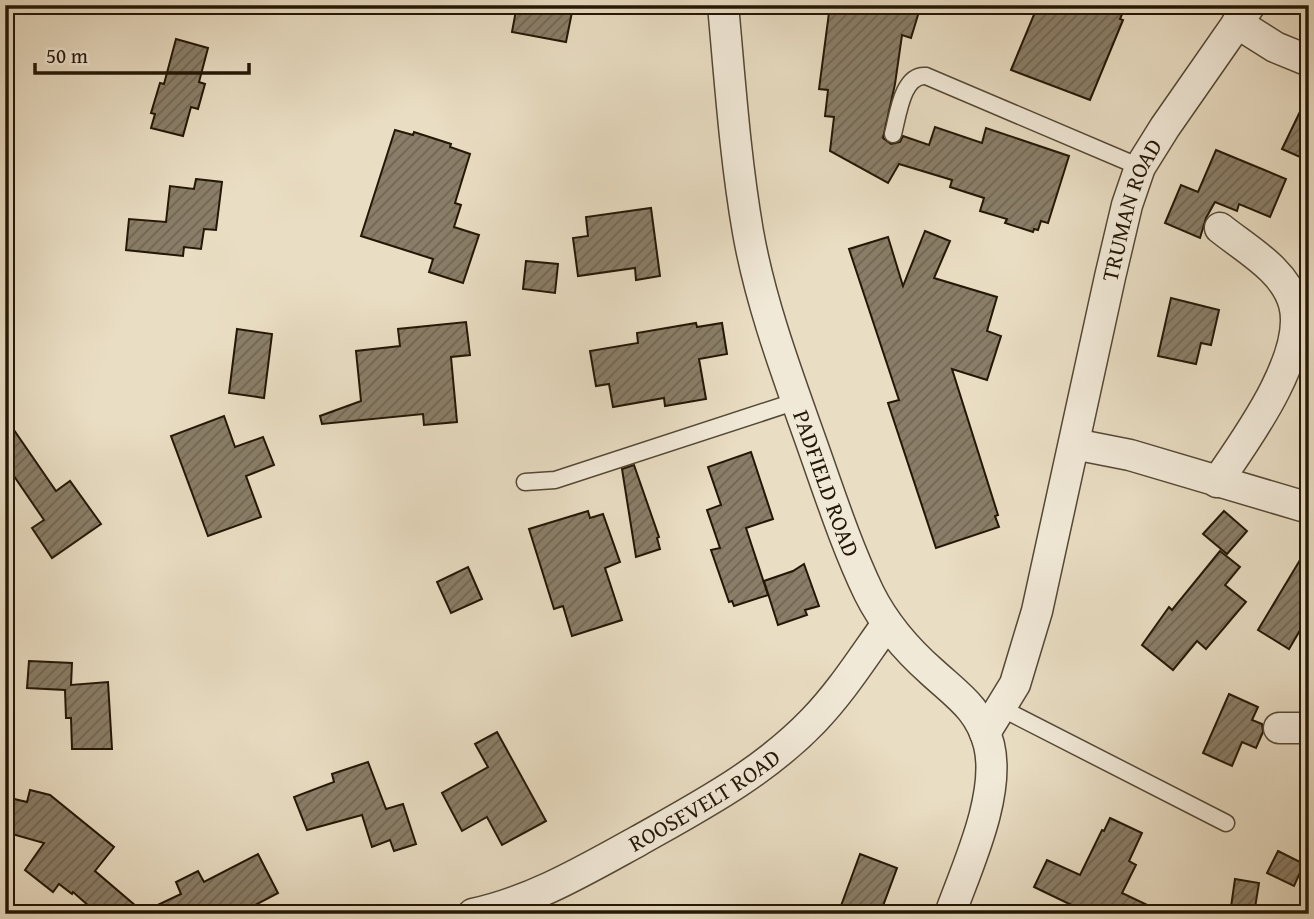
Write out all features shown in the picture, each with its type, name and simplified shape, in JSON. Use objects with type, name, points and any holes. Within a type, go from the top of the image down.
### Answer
[{"type":"street","name":"PADFIELD ROAD","points":[[723,5],[741,186],[759,281],[797,401],[853,558],[887,624],[932,672],[993,720],[988,797],[980,833],[950,914]]},
{"type":"street","points":[[1244,14],[1275,47],[1309,61]]},
{"type":"street","name":"TRUMAN ROAD","points":[[993,720],[1015,684],[1037,611],[1110,277],[1127,205],[1140,167],[1244,14]]},
{"type":"street","points":[[1217,482],[1264,414],[1288,360],[1295,325],[1294,304],[1285,287],[1270,268],[1220,228]]},
{"type":"street","points":[[1074,444],[1130,455],[1309,508]]},
{"type":"street","name":"ROOSEVELT ROAD","points":[[473,914],[532,897],[556,885],[753,773],[821,712],[847,682],[887,624]]},
{"type":"street","points":[[1279,728],[1309,728]]},
{"type":"lane","points":[[893,134],[909,83],[920,75],[1140,167]]},
{"type":"lane","points":[[525,482],[555,480],[797,401]]},
{"type":"lane","points":[[993,720],[1226,823]]},
{"type":"building","points":[[517,5],[564,5],[563,10],[572,12],[566,42],[512,32]]},
{"type":"building","points":[[830,5],[921,5],[911,38],[902,35],[883,138],[891,144],[900,142],[903,136],[929,145],[935,127],[982,143],[986,128],[1069,156],[1048,223],[1041,221],[1038,230],[1034,229],[1033,232],[1005,223],[1007,219],[980,211],[984,198],[950,187],[952,180],[899,164],[888,183],[830,151],[834,117],[825,116],[828,90],[819,89]]},
{"type":"building","points":[[1038,5],[1126,5],[1120,19],[1123,20],[1090,100],[1011,70]]},
{"type":"building","points":[[176,39],[208,48],[199,82],[205,84],[198,109],[191,107],[183,136],[151,128],[155,114],[151,113],[160,83],[164,84]]},
{"type":"building","points":[[1309,93],[1309,161],[1282,149]]},
{"type":"building","points":[[395,130],[413,135],[414,132],[451,144],[450,147],[470,154],[455,203],[461,205],[454,227],[479,235],[463,283],[429,272],[433,259],[361,236]]},
{"type":"building","points":[[1216,150],[1286,179],[1270,217],[1239,204],[1237,211],[1215,202],[1206,218],[1200,238],[1165,223],[1181,185],[1198,192]]},
{"type":"building","points":[[196,179],[222,182],[216,230],[204,229],[201,249],[184,247],[183,256],[126,250],[129,219],[166,222],[170,186],[194,189]]},
{"type":"building","points":[[651,208],[660,276],[636,280],[635,268],[578,276],[573,238],[588,236],[586,217]]},
{"type":"building","points":[[925,231],[950,241],[934,278],[997,297],[987,331],[1001,336],[987,380],[952,369],[998,515],[995,516],[999,527],[936,548],[888,403],[899,400],[849,249],[888,237],[903,286]]},
{"type":"building","points":[[526,261],[558,264],[555,293],[523,289]]},
{"type":"building","points":[[1171,298],[1219,310],[1211,345],[1201,343],[1196,364],[1158,356]]},
{"type":"building","points":[[466,322],[470,355],[451,357],[457,422],[424,425],[423,414],[322,424],[320,416],[361,401],[356,351],[400,346],[398,329]]},
{"type":"building","points":[[696,323],[697,327],[722,323],[727,354],[699,359],[706,399],[665,406],[664,398],[613,407],[609,384],[596,386],[590,351],[638,343],[637,333]]},
{"type":"building","points":[[237,329],[272,334],[264,398],[229,393]]},
{"type":"building","points":[[224,416],[235,447],[263,437],[274,465],[246,476],[261,517],[208,536],[171,436]]},
{"type":"building","points":[[5,417],[56,491],[70,481],[101,524],[52,558],[32,528],[44,520],[5,463]]},
{"type":"building","points":[[751,452],[773,519],[746,528],[768,595],[734,606],[732,601],[729,602],[711,550],[720,548],[707,510],[721,505],[708,467]]},
{"type":"building","points":[[634,465],[659,537],[660,549],[636,557],[622,469]]},
{"type":"building","points":[[588,511],[590,518],[603,514],[620,562],[605,568],[622,620],[572,636],[563,606],[554,609],[529,529]]},
{"type":"building","points":[[1224,511],[1247,531],[1227,554],[1203,534]]},
{"type":"building","points":[[1309,545],[1309,615],[1289,649],[1258,630]]},
{"type":"building","points":[[1220,551],[1240,567],[1225,585],[1246,602],[1206,649],[1197,641],[1173,670],[1142,645],[1169,607],[1172,610]]},
{"type":"building","points":[[804,564],[819,606],[805,610],[807,615],[778,625],[764,581],[793,571]]},
{"type":"building","points":[[468,567],[482,599],[451,613],[437,582]]},
{"type":"building","points":[[29,661],[72,663],[71,685],[108,682],[112,749],[72,749],[71,718],[66,718],[65,690],[27,688]]},
{"type":"building","points":[[1229,694],[1258,707],[1252,720],[1262,724],[1263,732],[1256,748],[1242,742],[1232,766],[1203,753]]},
{"type":"building","points":[[497,732],[546,821],[502,845],[487,817],[462,831],[442,793],[488,767],[475,744]]},
{"type":"building","points":[[368,762],[386,809],[403,804],[416,844],[394,851],[390,840],[372,847],[362,815],[307,830],[294,797],[334,782],[332,774]]},
{"type":"building","points":[[30,790],[50,795],[114,847],[95,871],[143,912],[181,894],[176,882],[198,871],[204,882],[258,854],[278,893],[243,914],[98,914],[73,892],[72,894],[59,884],[53,892],[25,870],[44,843],[5,832],[5,814],[10,798],[27,802]]},
{"type":"building","points":[[1110,818],[1142,833],[1129,861],[1136,865],[1122,893],[1166,914],[1090,914],[1034,887],[1047,860],[1080,875]]},
{"type":"building","points":[[1278,851],[1304,864],[1294,886],[1267,873]]},
{"type":"building","points":[[860,854],[897,868],[880,914],[838,914]]},
{"type":"building","points":[[1235,879],[1259,883],[1254,914],[1230,914]]}]
